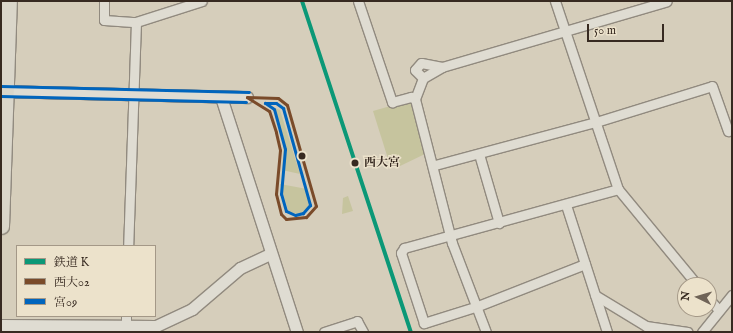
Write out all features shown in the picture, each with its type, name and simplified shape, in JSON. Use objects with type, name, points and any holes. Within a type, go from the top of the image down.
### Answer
[{"type":"highway","points":[[1,226],[4,92],[9,1]]},
{"type":"street","points":[[104,1],[104,20],[136,22],[202,1]]},
{"type":"street","points":[[358,1],[392,102],[415,99]]},
{"type":"street","points":[[555,1],[618,189],[690,277]]},
{"type":"street","points":[[486,332],[478,306],[450,235],[435,165],[415,99],[423,78],[442,67],[667,1]]},
{"type":"street","points":[[128,245],[136,22]]},
{"type":"street","points":[[423,78],[416,74],[418,63],[442,67]]},
{"type":"street","points":[[435,165],[596,122],[712,86],[728,131]]},
{"type":"street","points":[[4,92],[133,96],[247,97]]},
{"type":"street","points":[[221,97],[270,254],[297,332]]},
{"type":"street","points":[[479,154],[499,223]]},
{"type":"street","points":[[428,332],[401,254],[404,248],[566,205],[618,189]]},
{"type":"street","points":[[566,205],[607,332]]},
{"type":"street","points":[[1,325],[95,329],[126,321],[156,326],[179,318],[240,268],[270,254]]},
{"type":"street","points":[[424,323],[478,306],[585,264]]},
{"type":"street","points":[[595,295],[646,326],[688,332]]},
{"type":"street","points":[[702,332],[718,309],[732,295]]},
{"type":"street","points":[[324,332],[357,321],[363,332]]},
{"type":"shaded area","points":[[408,101],[413,105],[427,153],[398,167],[389,162],[373,111]]},
{"type":"shaded area","points":[[275,108],[280,110],[300,174],[282,170],[284,142]]},
{"type":"shaded area","points":[[280,184],[307,189],[309,208],[299,214],[289,213]]},
{"type":"shaded area","points":[[348,196],[353,211],[342,214],[343,198]]},
{"type":"rail line","name":"K","points":[[302,1],[411,332]]},
{"type":"transit line","name":"宮09","points":[[1,86],[249,92]]},
{"type":"transit line","name":"宮09","points":[[1,96],[246,102]]},
{"type":"transit line","name":"西大02","points":[[247,97],[278,98],[287,105],[316,206],[306,217],[286,219],[281,214],[276,194],[280,150],[276,132],[269,111],[247,97]]},
{"type":"transit line","name":"宮09","points":[[265,103],[276,103],[283,108],[310,205],[303,213],[295,215],[286,211],[281,194],[285,149],[274,109],[265,103]]},
{"type":"place","name":"西大宮","points":[[355,163]]}]
